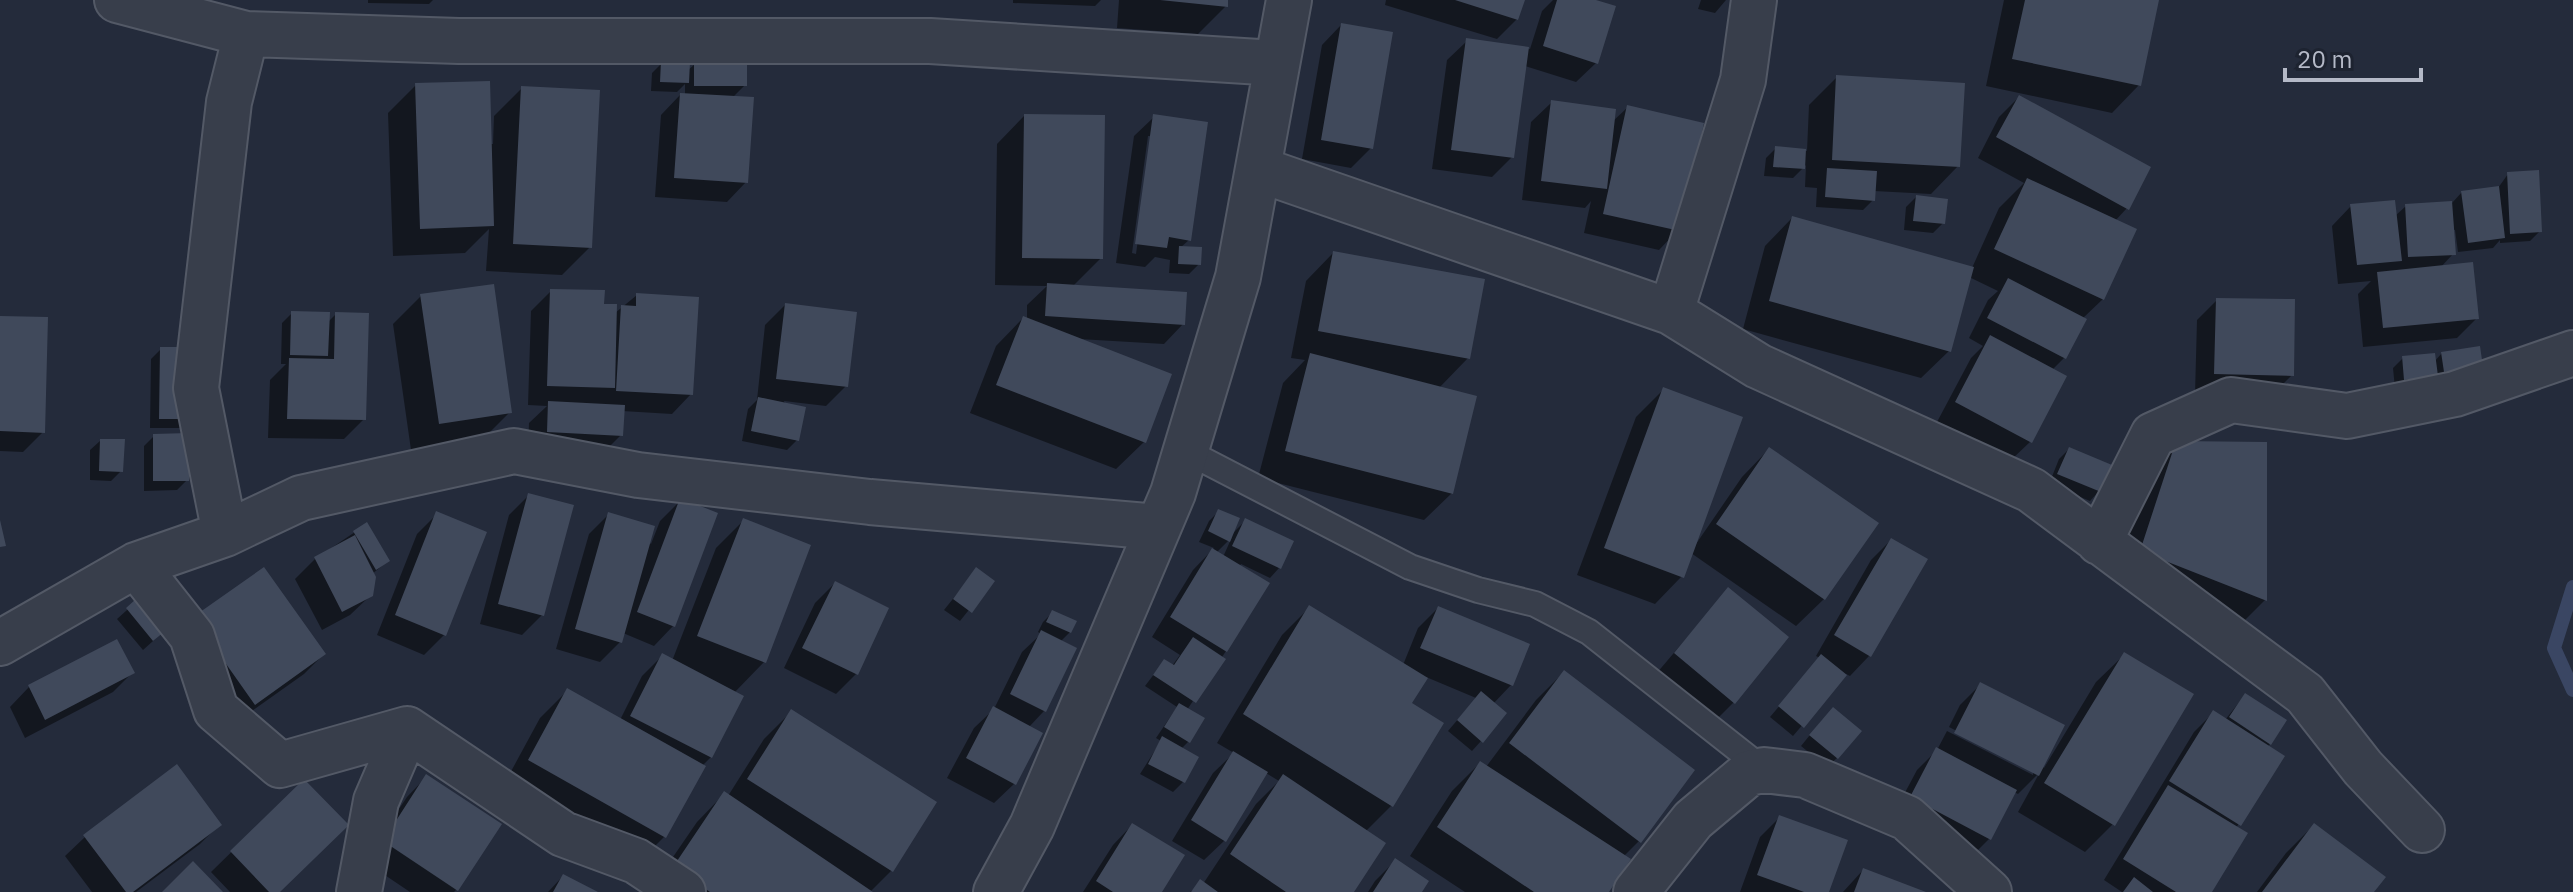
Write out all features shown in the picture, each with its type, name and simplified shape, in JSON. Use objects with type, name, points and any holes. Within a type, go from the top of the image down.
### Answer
[{"type":"street","points":[[117,0],[246,34],[459,41],[930,41],[1277,63]]},
{"type":"street","points":[[996,892],[1032,826],[1158,527],[1186,451],[1238,277],[1289,0]]},
{"type":"street","points":[[1671,312],[1743,80],[1754,0]]},
{"type":"street","points":[[225,534],[196,388],[229,102],[246,34]]},
{"type":"street","points":[[1258,169],[1671,312],[1758,366],[2031,490],[2305,694],[2363,768],[2422,830]]},
{"type":"street","points":[[2099,542],[2153,435],[2231,400],[2347,416],[2455,394],[2573,353]]},
{"type":"street","points":[[0,643],[136,565],[225,534],[301,498],[514,451],[638,475],[870,502],[1158,527]]},
{"type":"street","points":[[136,565],[192,636],[216,710],[280,765],[407,729],[563,834],[636,861],[683,892]]},
{"type":"street","points":[[359,892],[376,801],[407,729]]},
{"type":"street","points":[[1636,892],[1693,820],[1749,773],[1764,770],[1805,775],[1907,818],[1989,892]]},
{"type":"lane","points":[[1186,451],[1410,567],[1478,590],[1535,604],[1589,632],[1764,770]]},
{"type":"building","points":[[1160,0],[1228,0],[1228,7]]},
{"type":"building","points":[[1455,0],[1525,0],[1518,20]]},
{"type":"building","points":[[1557,0],[1596,0],[1616,6],[1598,64],[1543,46]]},
{"type":"building","points":[[2025,0],[2159,0],[2141,86],[2012,59]]},
{"type":"building","points":[[1341,23],[1393,32],[1373,149],[1321,140]]},
{"type":"building","points":[[1466,38],[1529,47],[1514,158],[1451,150]]},
{"type":"building","points":[[661,61],[690,62],[689,83],[660,82]]},
{"type":"building","points":[[747,61],[747,86],[694,86],[694,62]]},
{"type":"building","points":[[1836,75],[1965,83],[1960,167],[1832,160]]},
{"type":"building","points":[[490,81],[494,226],[420,229],[415,83]]},
{"type":"building","points":[[521,86],[600,90],[592,248],[513,244]]},
{"type":"building","points":[[680,93],[754,97],[748,183],[674,178]]},
{"type":"building","points":[[2019,95],[2151,167],[2129,210],[1996,137]]},
{"type":"building","points":[[1551,100],[1616,109],[1607,189],[1541,181]]},
{"type":"building","points":[[1627,105],[1704,123],[1680,231],[1603,214]]},
{"type":"building","points":[[1024,114],[1105,115],[1103,259],[1022,258]]},
{"type":"building","points":[[1153,114],[1208,122],[1191,241],[1169,237],[1167,248],[1135,244]]},
{"type":"building","points":[[1775,146],[1806,149],[1805,169],[1773,167]]},
{"type":"building","points":[[1827,168],[1877,171],[1875,201],[1825,197]]},
{"type":"building","points":[[2539,170],[2542,232],[2510,234],[2507,172]]},
{"type":"building","points":[[2027,178],[2137,229],[2104,300],[1994,249]]},
{"type":"building","points":[[2499,186],[2505,238],[2468,243],[2461,191]]},
{"type":"building","points":[[1916,195],[1948,199],[1945,224],[1913,221]]},
{"type":"building","points":[[2395,200],[2402,261],[2357,265],[2350,204]]},
{"type":"building","points":[[2452,201],[2456,255],[2408,257],[2405,204]]},
{"type":"building","points":[[1792,216],[1974,267],[1951,352],[1769,301]]},
{"type":"building","points":[[1179,246],[1202,247],[1201,265],[1178,264]]},
{"type":"building","points":[[1333,251],[1485,279],[1470,359],[1318,331]]},
{"type":"building","points":[[2473,262],[2479,319],[2383,328],[2377,272]]},
{"type":"building","points":[[2008,278],[2087,319],[2066,359],[1987,318]]},
{"type":"building","points":[[1047,283],[1187,292],[1185,325],[1045,316]]},
{"type":"building","points":[[494,284],[512,413],[439,424],[420,294]]},
{"type":"building","points":[[550,289],[605,290],[604,304],[617,304],[615,388],[547,386]]},
{"type":"building","points":[[636,293],[699,297],[693,395],[616,391],[621,305],[636,306]]},
{"type":"building","points":[[2216,298],[2295,299],[2294,376],[2214,374]]},
{"type":"building","points":[[785,303],[857,312],[848,387],[776,379]]},
{"type":"building","points":[[291,311],[330,312],[328,356],[290,355]]},
{"type":"building","points":[[335,312],[369,313],[366,420],[287,419],[289,358],[334,359]]},
{"type":"building","points":[[0,316],[48,317],[45,433],[0,431]]},
{"type":"building","points":[[1023,316],[1172,374],[1146,443],[996,385]]},
{"type":"building","points":[[1990,335],[2067,376],[2032,443],[1955,402]]},
{"type":"building","points":[[2480,346],[2483,367],[2444,372],[2441,352]]},
{"type":"building","points":[[160,347],[192,347],[192,419],[159,419]]},
{"type":"building","points":[[1310,353],[1477,396],[1453,494],[1285,451]]},
{"type":"building","points":[[2435,353],[2438,376],[2404,380],[2402,356]]},
{"type":"building","points":[[1663,387],[1743,417],[1684,578],[1604,548]]},
{"type":"building","points":[[758,397],[806,407],[799,441],[751,431]]},
{"type":"building","points":[[548,401],[625,405],[623,436],[547,432]]},
{"type":"building","points":[[189,433],[189,481],[153,481],[153,434]]},
{"type":"building","points":[[100,439],[125,439],[123,472],[99,471]]},
{"type":"building","points":[[2176,441],[2267,442],[2267,601],[2140,551]]},
{"type":"building","points":[[1769,447],[1879,523],[1825,600],[1716,524]]},
{"type":"building","points":[[2069,447],[2112,465],[2101,492],[2057,474]]},
{"type":"building","points":[[528,493],[574,505],[544,616],[498,604]]},
{"type":"building","points":[[680,498],[718,513],[675,627],[637,612]]},
{"type":"building","points":[[1218,509],[1240,518],[1230,542],[1208,531]]},
{"type":"building","points":[[436,511],[487,532],[446,636],[395,615]]},
{"type":"building","points":[[608,512],[655,526],[622,643],[575,629]]},
{"type":"building","points":[[743,518],[811,545],[766,663],[697,636]]},
{"type":"building","points":[[1245,518],[1294,541],[1281,569],[1232,546]]},
{"type":"building","points":[[0,520],[6,546],[0,547]]},
{"type":"building","points":[[367,522],[390,561],[376,570],[353,531]]},
{"type":"building","points":[[355,535],[376,577],[373,596],[342,612],[314,557]]},
{"type":"building","points":[[1891,538],[1928,559],[1871,657],[1834,635]]},
{"type":"building","points":[[1212,548],[1270,583],[1227,652],[1170,617]]},
{"type":"building","points":[[264,567],[326,654],[255,705],[193,617]]},
{"type":"building","points":[[976,567],[995,581],[972,613],[953,599]]},
{"type":"building","points":[[835,581],[889,608],[858,675],[802,648]]},
{"type":"building","points":[[1728,587],[1789,637],[1735,704],[1674,653]]},
{"type":"building","points":[[146,590],[175,623],[153,641],[126,608]]},
{"type":"building","points":[[1309,605],[1428,678],[1412,703],[1444,723],[1393,807],[1243,714]]},
{"type":"building","points":[[1438,606],[1530,644],[1513,686],[1420,648]]},
{"type":"building","points":[[1052,610],[1077,621],[1071,633],[1046,622]]},
{"type":"building","points":[[1041,630],[1077,648],[1046,712],[1010,694]]},
{"type":"building","points":[[1193,637],[1226,659],[1196,703],[1153,675],[1164,659],[1174,665]]},
{"type":"building","points":[[117,639],[135,673],[45,720],[28,685]]},
{"type":"building","points":[[2124,652],[2194,694],[2115,826],[2044,783]]},
{"type":"building","points":[[662,653],[744,696],[712,758],[630,716]]},
{"type":"building","points":[[1821,654],[1847,675],[1804,728],[1778,706]]},
{"type":"building","points":[[1564,670],[1695,770],[1641,843],[1509,743]]},
{"type":"building","points":[[1980,682],[2065,725],[2039,776],[1954,733]]},
{"type":"building","points":[[567,688],[706,766],[666,838],[528,760]]},
{"type":"building","points":[[1481,691],[1507,713],[1483,743],[1457,720]]},
{"type":"building","points":[[2245,693],[2287,720],[2271,745],[2229,717]]},
{"type":"building","points":[[1179,703],[1205,718],[1190,743],[1164,727]]},
{"type":"building","points":[[993,706],[1043,733],[1016,785],[966,758]]},
{"type":"building","points":[[1833,707],[1862,731],[1838,759],[1809,735]]},
{"type":"building","points":[[791,709],[937,802],[893,872],[747,779]]},
{"type":"building","points":[[2213,710],[2285,756],[2241,826],[2169,781]]},
{"type":"building","points":[[1162,736],[1199,757],[1185,783],[1148,764]]},
{"type":"building","points":[[1936,747],[2017,790],[1991,840],[1910,797]]},
{"type":"building","points":[[1233,751],[1268,772],[1226,842],[1191,820]]},
{"type":"building","points":[[1480,761],[1631,859],[1609,892],[1534,892],[1437,827]]},
{"type":"building","points":[[177,764],[222,825],[133,892],[126,892],[83,835]]},
{"type":"building","points":[[426,774],[502,824],[458,891],[383,841]]},
{"type":"building","points":[[1283,774],[1386,843],[1354,892],[1286,892],[1230,854]]},
{"type":"building","points":[[304,779],[349,825],[280,892],[269,892],[230,851]]},
{"type":"building","points":[[2168,785],[2248,833],[2212,892],[2176,892],[2123,859]]},
{"type":"building","points":[[724,791],[873,892],[710,892],[673,867]]},
{"type":"building","points":[[1779,815],[1848,840],[1829,892],[1804,892],[1757,875]]},
{"type":"building","points":[[1132,823],[1185,855],[1162,892],[1113,892],[1096,881]]},
{"type":"building","points":[[2314,823],[2386,877],[2374,892],[2262,892]]},
{"type":"building","points":[[1395,858],[1429,881],[1422,892],[1373,892]]},
{"type":"building","points":[[193,861],[223,892],[162,892]]},
{"type":"building","points":[[1863,868],[1926,892],[1854,892]]},
{"type":"building","points":[[563,874],[598,892],[553,892]]},
{"type":"building","points":[[2134,877],[2153,892],[2123,892]]},
{"type":"building","points":[[1200,879],[1218,892],[1191,892]]},
{"type":"waterway","points":[[2573,587],[2554,648],[2573,690]]}]
